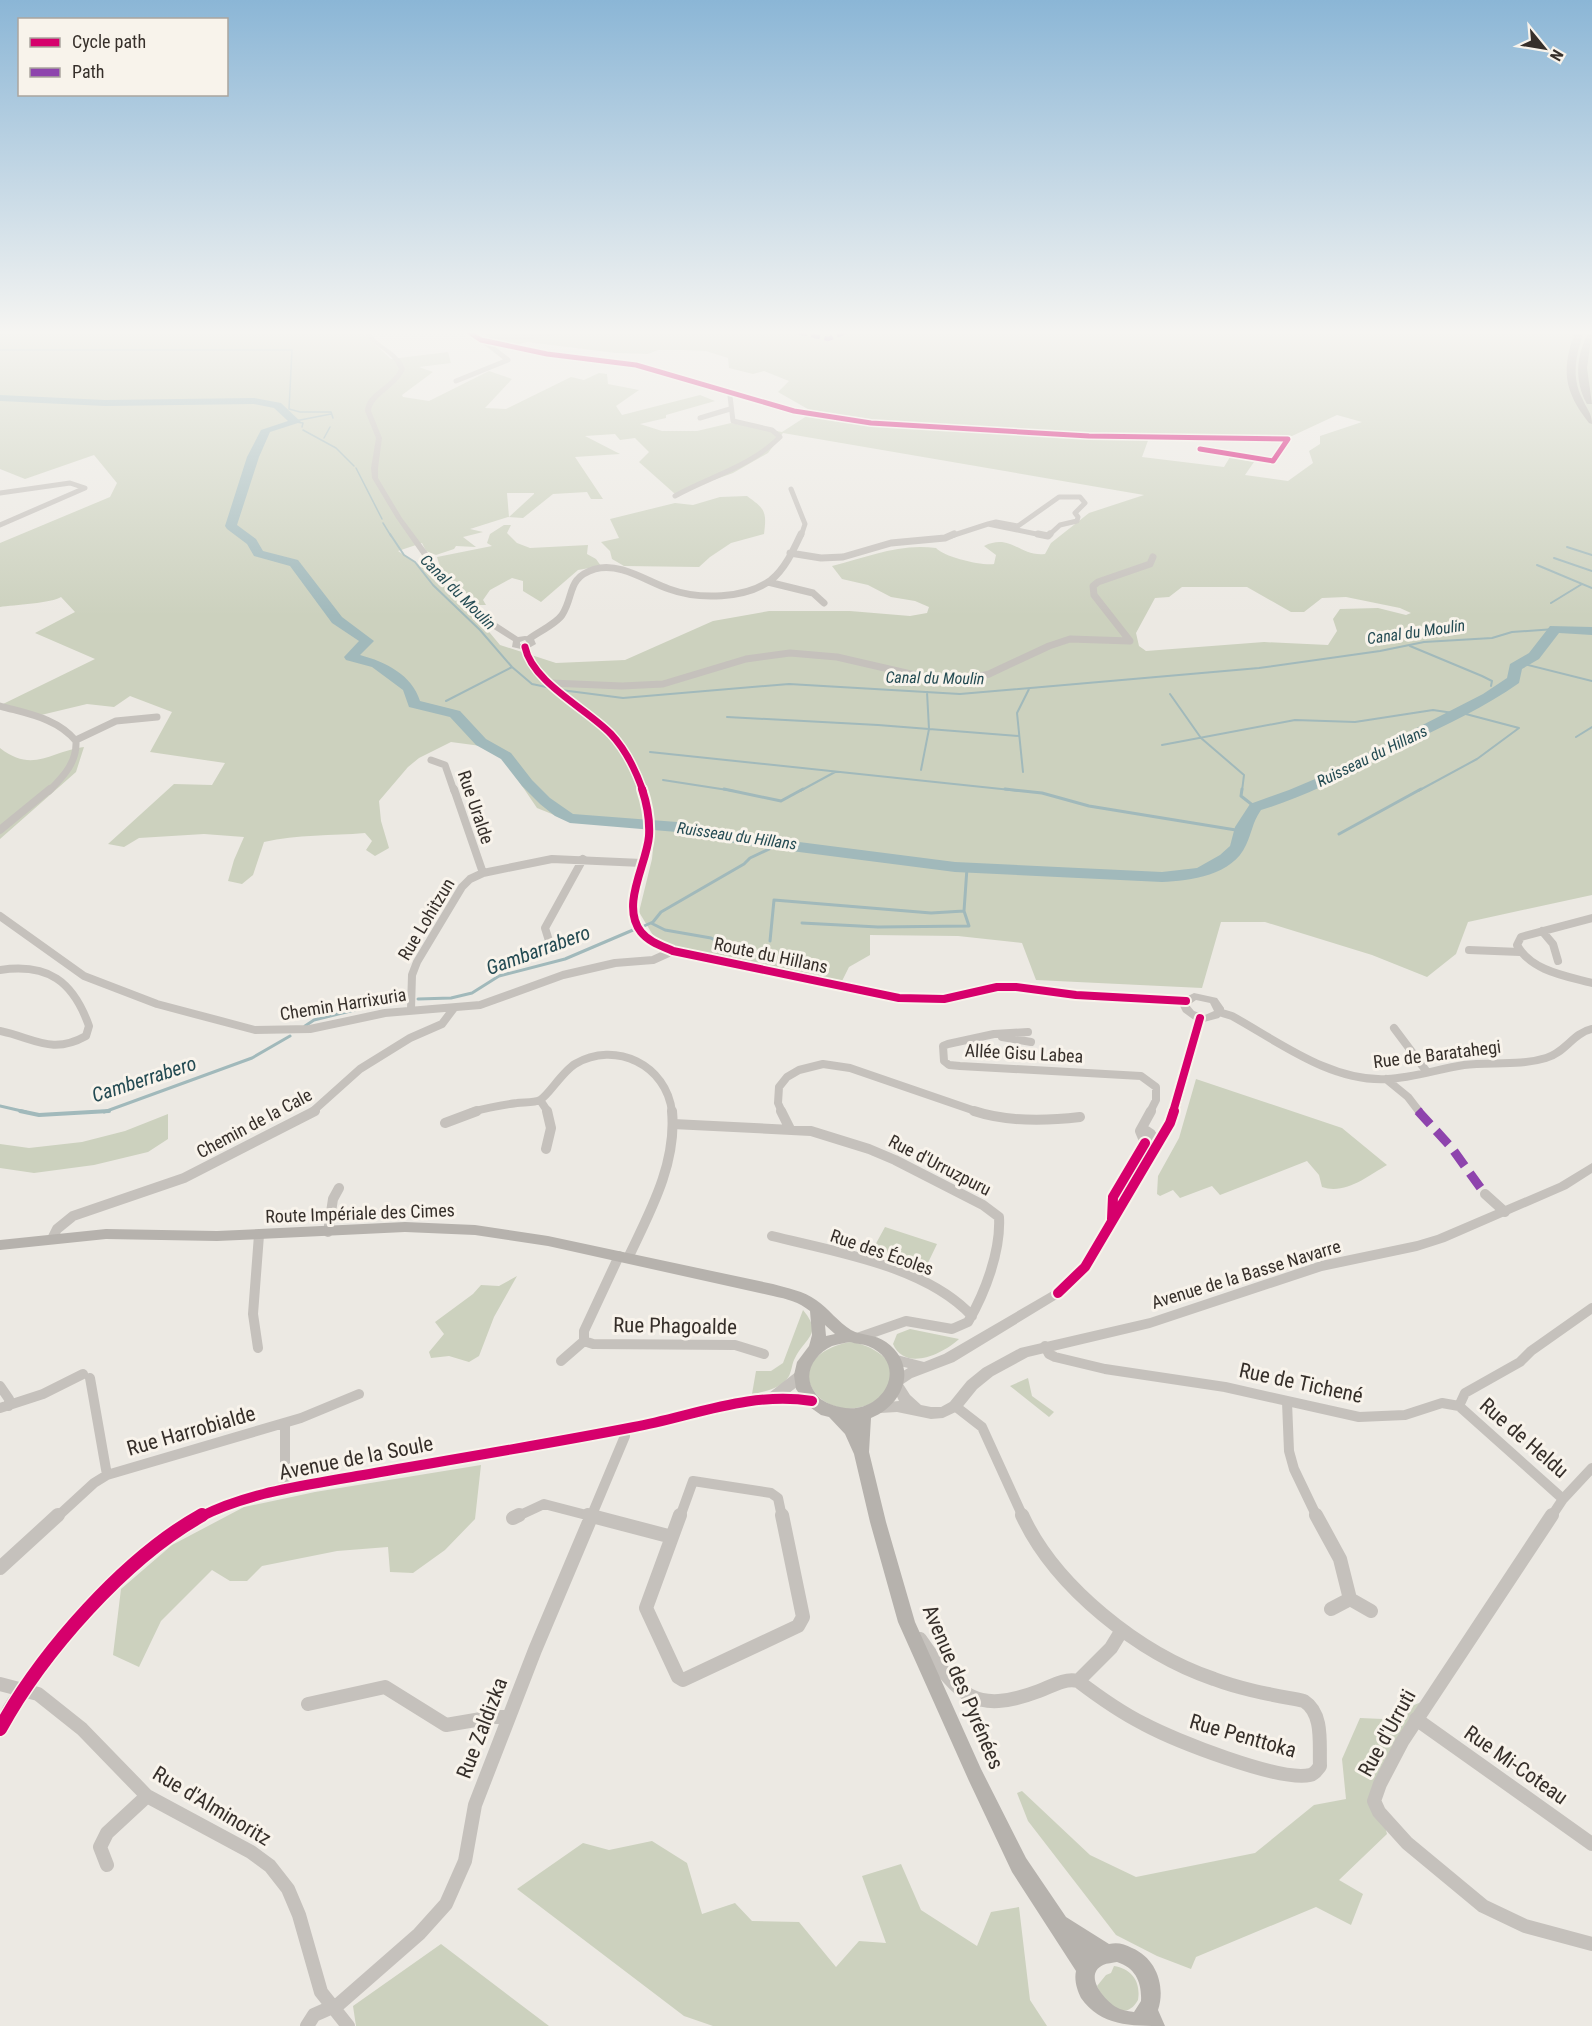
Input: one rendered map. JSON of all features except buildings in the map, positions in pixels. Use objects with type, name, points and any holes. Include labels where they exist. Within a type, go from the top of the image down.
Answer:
[{"type":"main road","name":"Route Impériale des Cimes","points":[[0,1245],[106,1234],[259,1235],[405,1227],[500,1232],[792,1295],[805,1300],[855,1337]]},
{"type":"main road","points":[[816,1347],[819,1335],[818,1311]]},
{"type":"main road","points":[[855,1337],[883,1348],[893,1359],[897,1371],[897,1384],[891,1397],[880,1407],[864,1414],[835,1414],[812,1401],[804,1389],[801,1376],[802,1365],[816,1347],[826,1341],[855,1337]]},
{"type":"main road","name":"Avenue des Pyrénées","points":[[835,1414],[851,1430],[862,1454],[880,1532],[908,1622],[975,1775],[1019,1865],[1087,1970]]},
{"type":"main road","name":"Avenue des Pyrénées","points":[[862,1454],[864,1414]]},
{"type":"main road","name":"Avenue des Pyrénées","points":[[1059,1924],[1106,1953]]},
{"type":"main road","points":[[1106,1953],[1128,1955],[1145,1971],[1152,1995],[1151,2019],[1123,2026],[1107,2021],[1092,2009],[1085,1990],[1087,1970],[1098,1956],[1106,1953]]},
{"type":"street","points":[[373,427],[379,440],[375,478],[399,518],[443,579],[492,624],[517,640],[527,643],[562,616],[574,581],[593,570],[612,567],[626,569],[670,589],[705,594],[738,592],[768,582],[790,553],[805,524],[790,489]]},
{"type":"street","points":[[675,496],[692,486],[737,469],[780,437],[772,430],[756,427]]},
{"type":"street","points":[[931,427],[1089,436],[1288,439],[1273,461],[1200,449]]},
{"type":"street","points":[[0,493],[70,483],[85,488],[0,525]]},
{"type":"street","points":[[1018,526],[1059,497],[1073,496],[1084,500],[1085,503],[1075,513],[1078,517],[1077,521],[1060,525],[1048,536]]},
{"type":"street","points":[[790,553],[836,558],[891,543],[945,538],[964,530],[996,522],[1018,526],[1048,536]]},
{"type":"street","points":[[988,524],[1048,536]]},
{"type":"street","points":[[551,683],[562,681],[622,686],[663,684],[746,659],[790,653],[837,657],[921,677],[974,678],[989,674],[1049,646],[1070,639],[1130,641],[1094,595],[1093,586],[1098,582],[1150,564],[1153,557]]},
{"type":"street","points":[[768,582],[813,593],[824,603]]},
{"type":"street","name":"Route du Hillans","points":[[527,643],[525,654],[529,661],[560,691],[611,733],[623,747],[641,786],[648,824],[648,840],[632,905],[638,928],[654,944],[674,951],[899,998],[944,999],[996,987],[1016,987],[1093,996],[1181,1000],[1194,996],[1207,997],[1217,1003],[1219,1012]]},
{"type":"street","points":[[0,706],[69,730],[76,740],[77,753],[70,769],[0,830]]},
{"type":"street","points":[[76,740],[116,721],[157,717]]},
{"type":"street","name":"Rue Uralde","points":[[431,760],[445,765],[483,873]]},
{"type":"street","points":[[550,944],[545,928],[583,858]]},
{"type":"street","name":"Rue Lohitzun","points":[[411,1009],[412,975],[417,962],[462,887],[470,879],[483,873],[552,859],[583,858],[642,863]]},
{"type":"street","name":"Chemin Harrixuria","points":[[0,916],[69,966],[91,978],[158,1004],[255,1030],[310,1029],[411,1009],[480,1005],[546,980],[584,969],[616,963],[658,960],[674,951]]},
{"type":"street","points":[[1592,918],[1521,938],[1517,945],[1520,952],[1537,964],[1592,983]]},
{"type":"street","points":[[1542,931],[1553,944],[1558,961]]},
{"type":"street","points":[[1469,950],[1520,952]]},
{"type":"street","points":[[54,974],[69,966]]},
{"type":"street","points":[[0,970],[23,967],[54,974],[74,994],[82,1006],[89,1026],[87,1036],[67,1047],[60,1048],[27,1036],[0,1031]]},
{"type":"street","points":[[1181,1000],[1189,1013],[1200,1018],[1215,1016],[1219,1012]]},
{"type":"street","name":"Chemin de la Cale","points":[[52,1239],[57,1229],[73,1216],[184,1178],[316,1110],[327,1103],[355,1073],[410,1038],[445,1023],[451,1018],[454,1008]]},
{"type":"street","name":"Rue de Baratahegi","points":[[1219,1012],[1232,1016],[1337,1071],[1358,1077],[1386,1079],[1479,1063],[1543,1060],[1562,1051],[1577,1034],[1592,1029]]},
{"type":"street","points":[[917,1410],[905,1399],[897,1384],[907,1374],[949,1358],[1058,1293],[1085,1267],[1158,1144],[1175,1110],[1200,1018]]},
{"type":"street","points":[[1394,1028],[1427,1072]]},
{"type":"street","name":"Allée Gisu Labea","points":[[1028,1032],[994,1034],[948,1044],[943,1046],[944,1061],[949,1065],[960,1066],[1141,1076],[1150,1080],[1158,1093],[1140,1131],[1145,1143],[1113,1197],[1112,1222]]},
{"type":"street","points":[[994,1034],[1031,1042]]},
{"type":"street","points":[[445,1123],[454,1118],[512,1102],[540,1100],[564,1074],[580,1062],[607,1055],[626,1057],[652,1069],[663,1084],[673,1124]]},
{"type":"street","points":[[790,1130],[778,1103],[779,1087],[787,1077],[799,1070],[823,1064],[850,1068],[990,1116],[1054,1120],[1080,1117]]},
{"type":"street","points":[[1386,1079],[1408,1097],[1418,1110]]},
{"type":"street","points":[[540,1100],[549,1112],[553,1128],[546,1149]]},
{"type":"street","name":"Rue d'Urruzpuru","points":[[673,1124],[811,1131],[869,1149],[910,1167],[994,1211],[999,1217],[1000,1228],[972,1316]]},
{"type":"street","name":"Rue Phagoalde","points":[[673,1124],[658,1194],[584,1331],[584,1341],[593,1344],[735,1345],[764,1354]]},
{"type":"street","points":[[1142,1128],[1151,1134],[1158,1144]]},
{"type":"street","name":"Avenue de la Basse Navarre","points":[[955,1406],[972,1385],[988,1372],[1025,1352],[1150,1323],[1321,1266],[1417,1246],[1505,1212],[1563,1186],[1592,1167]]},
{"type":"street","points":[[328,1232],[333,1199],[339,1188]]},
{"type":"street","points":[[1485,1194],[1505,1212]]},
{"type":"street","points":[[258,1348],[253,1314],[259,1235]]},
{"type":"street","name":"Rue des Écoles","points":[[772,1236],[887,1269],[937,1288],[957,1300],[972,1316]]},
{"type":"street","points":[[1456,1406],[1465,1394],[1520,1362],[1531,1351],[1592,1308]]},
{"type":"street","points":[[855,1337],[897,1324],[915,1322],[952,1329],[968,1322],[972,1316]]},
{"type":"street","points":[[883,1348],[888,1333],[897,1324]]},
{"type":"street","points":[[561,1361],[584,1341]]},
{"type":"street","name":"Rue de Tichené","points":[[1045,1346],[1049,1354],[1104,1369],[1225,1387],[1287,1402],[1372,1418],[1405,1415],[1442,1403],[1456,1406]]},
{"type":"street","points":[[893,1359],[923,1367]]},
{"type":"street","name":"Rue Harrobialde","points":[[5,1407],[87,1376],[107,1475]]},
{"type":"street","name":"Avenue de la Soule","points":[[774,1397],[801,1376]]},
{"type":"street","points":[[0,1386],[9,1399],[5,1407]]},
{"type":"street","name":"Rue Harrobialde","points":[[0,1568],[94,1483],[107,1475],[195,1452],[285,1423],[347,1401],[359,1394]]},
{"type":"street","name":"Avenue de la Soule","points":[[0,1729],[23,1690],[66,1637],[122,1576],[174,1532],[226,1505],[285,1489],[578,1435],[624,1429],[774,1397],[802,1398],[812,1401]]},
{"type":"street","points":[[1287,1402],[1289,1451],[1294,1469],[1313,1511],[1327,1532],[1340,1559],[1350,1599]]},
{"type":"street","points":[[880,1407],[897,1406],[931,1413],[943,1412],[955,1406]]},
{"type":"street","name":"Rue Penttoka","points":[[955,1406],[982,1427],[988,1436],[1013,1498],[1029,1530],[1047,1558],[1094,1607],[1146,1646],[1213,1679],[1246,1689],[1305,1701],[1314,1707],[1317,1715],[1320,1766],[1316,1772],[1308,1776],[1269,1769],[1210,1753],[1131,1717],[1078,1681]]},
{"type":"street","name":"Rue de Heldu","points":[[1456,1406],[1563,1499]]},
{"type":"street","points":[[285,1423],[285,1489]]},
{"type":"street","name":"Rue Zaldizka","points":[[307,2026],[314,2015],[339,2004],[419,1934],[446,1904],[465,1861],[475,1805],[625,1436],[624,1429]]},
{"type":"street","name":"Rue d'Urruti","points":[[1590,1473],[1563,1499],[1416,1719],[1380,1784],[1374,1801],[1379,1812],[1407,1843],[1483,1906],[1525,1926],[1592,1944]]},
{"type":"street","points":[[693,1481],[771,1493],[778,1498],[803,1617],[798,1626],[683,1680],[678,1677],[646,1608],[672,1537],[693,1481]]},
{"type":"street","points":[[513,1518],[544,1504],[672,1537]]},
{"type":"street","points":[[1350,1599],[1367,1607]]},
{"type":"street","points":[[1331,1609],[1350,1599]]},
{"type":"street","points":[[908,1622],[956,1687],[976,1698],[1003,1703],[1068,1679],[1078,1681],[1111,1648],[1122,1630]]},
{"type":"street","name":"Rue d'Alminoritz","points":[[0,1684],[38,1694],[82,1729],[147,1796],[251,1852],[270,1866],[288,1889],[299,1915],[321,1992],[348,2026]]},
{"type":"street","points":[[308,1704],[385,1687],[446,1725],[454,1726],[501,1715],[509,1717]]},
{"type":"street","name":"Rue Mi-Coteau","points":[[1416,1719],[1592,1844]]},
{"type":"street","points":[[107,1865],[100,1847],[107,1833],[147,1796]]},
{"type":"green space","points":[[0,427],[648,427],[662,431],[697,431],[716,427],[751,427],[782,432],[790,427],[1312,427],[1292,436],[1150,435],[1142,457],[1224,467],[1230,457],[1254,462],[1245,475],[1288,481],[1313,463],[1309,451],[1320,444],[1320,436],[1348,427],[1592,427],[1592,895],[1468,922],[1456,954],[1427,977],[1372,955],[1265,922],[1221,922],[1202,988],[1036,980],[1022,943],[958,936],[870,935],[870,955],[849,967],[842,981],[679,948],[654,937],[639,912],[652,859],[655,829],[569,821],[537,808],[501,755],[481,746],[451,742],[419,758],[408,767],[379,801],[381,821],[389,848],[375,856],[366,850],[372,841],[365,833],[276,839],[264,842],[253,875],[242,884],[228,881],[244,837],[204,834],[139,838],[124,847],[108,844],[174,784],[212,785],[225,763],[150,752],[172,712],[130,696],[114,707],[87,704],[41,715],[3,704],[95,659],[35,633],[75,612],[61,597],[42,602],[0,607],[0,543],[110,497],[117,483],[94,455],[25,479],[0,469]],"holes":[[[783,433],[1144,495],[1089,513],[1051,543],[1045,554],[1036,554],[1001,542],[993,543],[984,546],[996,555],[994,564],[981,564],[947,555],[936,548],[909,547],[832,566],[842,579],[868,585],[891,597],[915,601],[929,607],[927,613],[910,616],[850,611],[769,611],[713,621],[625,660],[556,663],[500,645],[450,585],[398,551],[422,543],[426,551],[436,555],[454,549],[456,546],[476,547],[463,537],[483,532],[470,529],[508,517],[523,518],[553,494],[587,492],[591,499],[603,499],[575,457],[620,454],[585,436],[615,434],[620,440],[635,438],[649,452],[639,462],[675,494],[733,473],[768,453]],[[507,493],[534,493],[534,494],[509,517]],[[1182,587],[1247,587],[1291,612],[1304,612],[1322,598],[1346,597],[1400,608],[1411,613],[1406,615],[1378,608],[1340,609],[1333,619],[1337,631],[1328,645],[1264,642],[1146,651],[1139,646],[1136,633],[1155,598],[1169,597]]]},
{"type":"green space","points":[[747,496],[758,504],[765,515],[764,534],[731,543],[699,567],[624,566],[612,559],[610,551],[601,542],[619,538],[610,519],[675,503],[693,505],[720,497]]},
{"type":"green space","points":[[504,525],[511,525],[507,533],[517,543],[530,548],[588,545],[587,554],[596,559],[601,566],[578,570],[541,602],[523,591],[523,581],[512,578],[490,590],[483,600],[486,605],[478,605],[441,570],[437,557],[492,546],[487,543],[490,534]]},
{"type":"green space","points":[[84,747],[76,772],[0,839],[0,748],[12,756],[32,760]]},
{"type":"green space","points":[[1196,1079],[1342,1128],[1387,1165],[1356,1183],[1339,1188],[1322,1187],[1319,1175],[1307,1161],[1220,1195],[1212,1186],[1180,1198],[1173,1190],[1160,1196],[1157,1194],[1158,1176],[1179,1138]]},
{"type":"green space","points":[[168,1114],[168,1139],[148,1152],[94,1165],[34,1173],[0,1168],[0,1144],[29,1148],[82,1142],[125,1131]]},
{"type":"green space","points":[[885,1227],[937,1244],[926,1267],[873,1249]]},
{"type":"green space","points":[[517,1276],[494,1317],[479,1356],[469,1362],[449,1356],[431,1358],[429,1352],[444,1334],[435,1322],[473,1294],[481,1285],[499,1286]]},
{"type":"green space","points":[[803,1310],[812,1325],[811,1335],[794,1360],[789,1376],[768,1391],[752,1394],[756,1371],[771,1371],[783,1363]]},
{"type":"green space","points":[[910,1329],[959,1339],[934,1355],[915,1359],[906,1357],[893,1344],[897,1334]]},
{"type":"green space","points":[[850,1342],[866,1346],[882,1355],[888,1362],[892,1377],[883,1395],[875,1401],[866,1406],[845,1408],[825,1402],[817,1395],[810,1385],[808,1375],[810,1367],[822,1353]]},
{"type":"green space","points":[[1028,1378],[1032,1396],[1054,1412],[1049,1417],[1010,1386]]},
{"type":"green space","points":[[481,1465],[475,1519],[445,1550],[413,1573],[390,1572],[388,1547],[337,1551],[262,1566],[247,1581],[230,1581],[212,1570],[161,1621],[139,1667],[113,1655],[121,1589],[172,1545],[244,1507],[315,1492]]},
{"type":"green space","points":[[1421,1702],[1375,1788],[1387,1834],[1339,1880],[1363,1894],[1351,1925],[1316,1907],[1196,1957],[1191,1969],[1157,1956],[1116,1935],[1028,1821],[1017,1793],[1022,1791],[1090,1855],[1136,1877],[1255,1853],[1314,1805],[1346,1799],[1342,1759],[1360,1718],[1383,1719]]},
{"type":"green space","points":[[652,1841],[687,1863],[702,1914],[735,1903],[752,1921],[799,1922],[836,1967],[859,1941],[886,1943],[862,1876],[901,1864],[921,1910],[977,1946],[991,1912],[1019,1907],[1030,2000],[1047,2026],[713,2026],[684,2016],[517,1889],[583,1843],[609,1850]]},
{"type":"green space","points":[[441,1944],[549,2026],[356,2026],[353,2006]]},
{"type":"green space","points":[[1114,1966],[1130,1973],[1138,1988],[1138,2000],[1132,2008],[1125,2011],[1107,2007],[1097,1986],[1106,1975],[1111,1973]]},
{"type":"waterway","name":"Ruisseau du Hillans","points":[[279,427],[266,430],[253,457],[231,526],[252,542],[258,553],[294,563],[337,620],[367,641],[351,657],[377,664],[409,688],[414,704],[455,714],[481,742],[506,756],[527,783],[545,801],[570,818],[677,827],[745,840],[955,867],[1148,877],[1189,875],[1215,866],[1236,849],[1243,827],[1255,807],[1294,794],[1332,777],[1488,697],[1514,680],[1515,667],[1534,656],[1555,629],[1592,631]]},
{"type":"waterway","name":"Canal du Moulin","points":[[324,438],[330,427]]},
{"type":"waterway","name":"Canal du Moulin","points":[[303,430],[336,448],[354,466]]},
{"type":"waterway","name":"Canal du Moulin","points":[[356,468],[382,519]]},
{"type":"waterway","name":"Canal du Moulin","points":[[383,523],[391,536]]},
{"type":"waterway","name":"Canal du Moulin","points":[[390,534],[404,555],[415,562],[433,585],[480,630],[512,667]]},
{"type":"waterway","points":[[1567,547],[1592,555]]},
{"type":"waterway","points":[[1554,558],[1592,571]]},
{"type":"waterway","points":[[1537,565],[1592,588]]},
{"type":"waterway","points":[[1551,603],[1582,584]]},
{"type":"waterway","name":"Canal du Moulin","points":[[927,692],[960,694],[1259,668],[1380,651],[1424,642],[1492,638],[1512,632],[1555,629]]},
{"type":"waterway","points":[[1410,646],[1482,676],[1492,681],[1491,686]]},
{"type":"waterway","points":[[1520,663],[1592,681]]},
{"type":"waterway","points":[[446,701],[512,667]]},
{"type":"waterway","name":"Canal du Moulin","points":[[512,667],[532,684],[551,688]]},
{"type":"waterway","name":"Canal du Moulin","points":[[561,690],[623,698],[789,684],[927,692]]},
{"type":"waterway","points":[[1023,772],[1017,713],[1029,689]]},
{"type":"waterway","points":[[927,692],[929,729]]},
{"type":"waterway","points":[[1170,694],[1201,738]]},
{"type":"waterway","points":[[1201,738],[1295,720],[1355,722],[1433,710],[1460,714]]},
{"type":"waterway","points":[[1418,791],[1477,759],[1519,728],[1462,713]]},
{"type":"waterway","points":[[727,717],[929,729]]},
{"type":"waterway","points":[[1576,737],[1592,727]]},
{"type":"waterway","points":[[921,770],[929,729]]},
{"type":"waterway","points":[[929,729],[1019,736]]},
{"type":"waterway","points":[[1162,745],[1201,738]]},
{"type":"waterway","points":[[1201,738],[1244,775],[1242,791]]},
{"type":"waterway","points":[[650,752],[1020,791]]},
{"type":"waterway","points":[[800,791],[835,772]]},
{"type":"waterway","points":[[663,780],[732,791]]},
{"type":"waterway","points":[[724,789],[732,791]]},
{"type":"waterway","points":[[732,791],[781,801],[803,789]]},
{"type":"waterway","points":[[1005,789],[1042,793],[1089,806],[1242,831]]},
{"type":"waterway","points":[[1242,789],[1241,796],[1255,807]]},
{"type":"waterway","points":[[1339,834],[1421,789]]},
{"type":"waterway","name":"Gambarrabero","points":[[644,926],[653,922],[661,912],[744,864],[750,858],[780,844]]},
{"type":"waterway","points":[[964,911],[967,868]]},
{"type":"waterway","points":[[770,941],[774,900],[931,913],[964,911]]},
{"type":"waterway","points":[[802,923],[878,927],[969,926],[964,911]]},
{"type":"waterway","points":[[651,923],[665,930],[711,938],[731,949]]},
{"type":"waterway","name":"Gambarrabero","points":[[418,999],[451,998],[472,993],[499,976],[565,959],[633,930]]},
{"type":"waterway","name":"Gambarrabero","points":[[305,1026],[314,1020],[387,1002],[404,1001]]},
{"type":"waterway","name":"Camberrabero","points":[[106,1111],[252,1058],[290,1036]]},
{"type":"waterway","name":"Camberrabero","points":[[0,1106],[26,1112]]},
{"type":"waterway","name":"Camberrabero","points":[[20,1111],[39,1115],[106,1111]]},
{"type":"marked path","points":[[1418,1110],[1451,1147],[1485,1194]]},
{"type":"cycle path","points":[[930,427],[1089,436],[1288,439],[1273,461],[1200,449]]},
{"type":"cycle path","points":[[525,647],[527,657],[535,668],[617,741],[640,783],[648,812],[649,835],[636,892],[635,920],[641,932],[653,942],[673,951],[899,998],[944,999],[997,987],[1016,987],[1076,995],[1186,1001]]},
{"type":"cycle path","points":[[1058,1293],[1085,1267],[1170,1123],[1200,1018]]},
{"type":"cycle path","points":[[1112,1219],[1113,1197],[1145,1143]]},
{"type":"cycle path","points":[[0,1729],[24,1689],[43,1664],[102,1596],[132,1566],[165,1539],[219,1507],[277,1490],[635,1427],[749,1401],[772,1398],[812,1401]]}]
